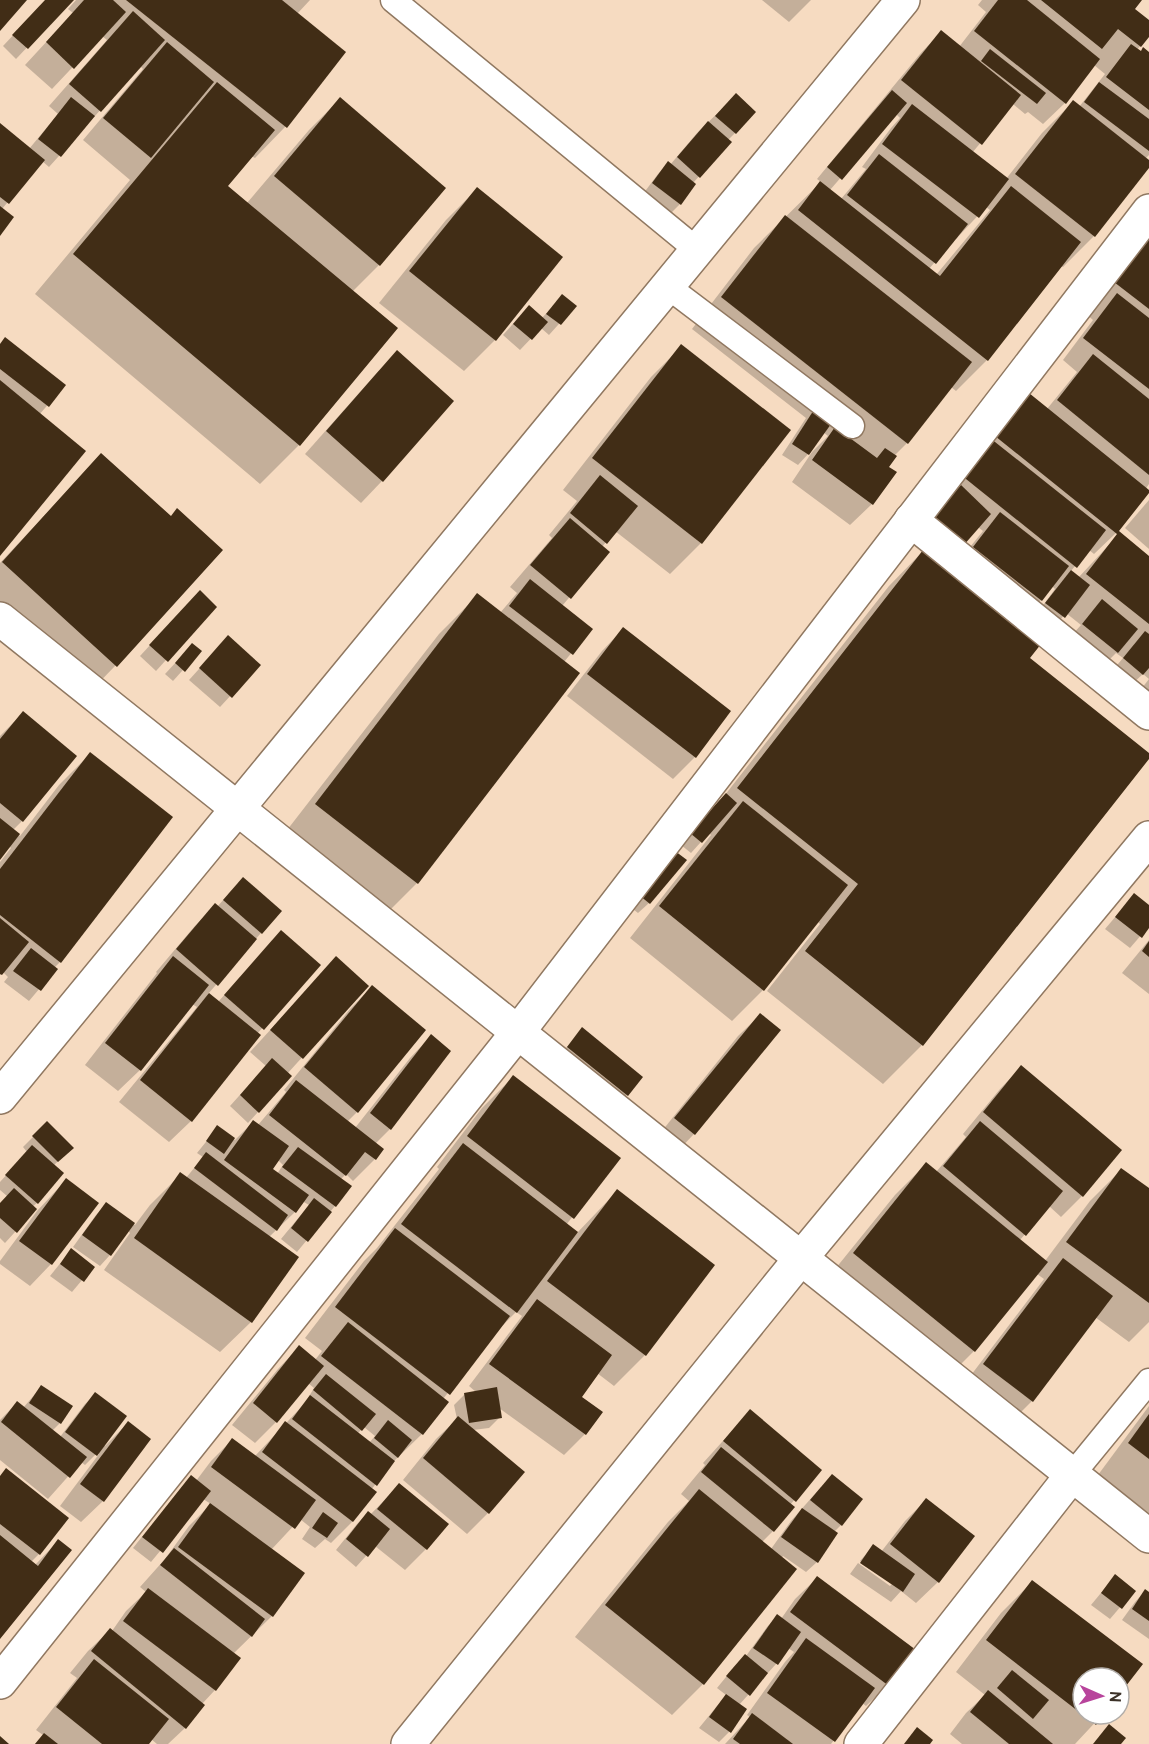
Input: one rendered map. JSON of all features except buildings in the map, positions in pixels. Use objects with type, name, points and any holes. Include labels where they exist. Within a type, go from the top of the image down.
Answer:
[{"type":"street","points":[[0,1097],[903,0]]},
{"type":"street","points":[[0,1682],[518,1032],[1149,211]]},
{"type":"street","points":[[911,520],[1149,713]]},
{"type":"street","points":[[0,619],[1149,1536]]},
{"type":"street","points":[[408,1744],[801,1258],[1149,838]]},
{"type":"street","points":[[861,1744],[1072,1475]]},
{"type":"lane","points":[[393,0],[697,250]]},
{"type":"lane","points":[[667,286],[852,426]]},
{"type":"lane","points":[[1072,1475],[1149,1381]]}]
